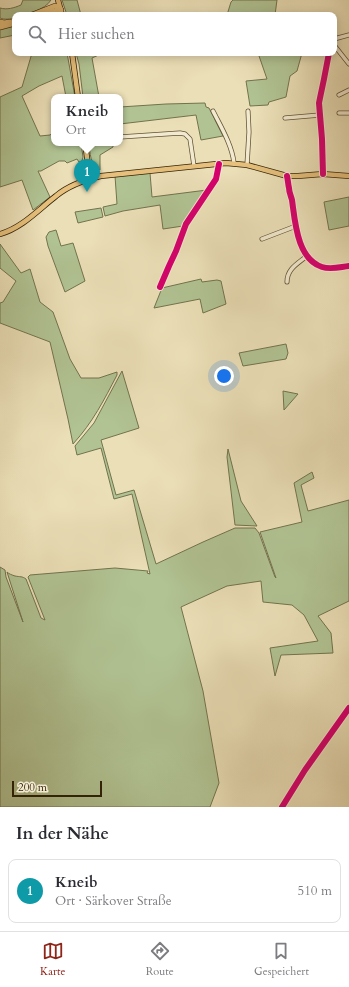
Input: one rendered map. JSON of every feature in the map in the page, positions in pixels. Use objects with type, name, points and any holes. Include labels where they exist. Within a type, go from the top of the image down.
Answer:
[{"type":"highway","points":[[49,8],[54,0]]},
{"type":"highway","points":[[39,12],[55,6],[61,11]]},
{"type":"highway","points":[[0,22],[12,22]]},
{"type":"highway","points":[[0,27],[12,23]]},
{"type":"main road","points":[[58,0],[61,11]]},
{"type":"main road","points":[[72,56],[78,94]]},
{"type":"main road","points":[[85,146],[90,179]]},
{"type":"main road","points":[[0,234],[11,230],[22,223],[69,187],[101,176],[234,163],[287,176],[323,174],[349,176]]},
{"type":"street","points":[[337,38],[349,35]]},
{"type":"street","points":[[337,49],[349,64]]},
{"type":"street","points":[[323,174],[320,98],[328,56]]},
{"type":"street","points":[[339,95],[349,90]]},
{"type":"street","points":[[213,111],[230,146],[234,163]]},
{"type":"street","points":[[247,165],[249,132],[248,111]]},
{"type":"street","points":[[339,113],[349,113]]},
{"type":"street","points":[[285,118],[320,115]]},
{"type":"street","points":[[123,137],[180,133],[186,134],[190,139],[194,166]]},
{"type":"street","points":[[160,287],[186,224],[216,179],[219,164]]},
{"type":"street","points":[[287,176],[299,239],[307,256],[314,264],[326,268],[349,266]]},
{"type":"street","points":[[262,239],[296,226]]},
{"type":"street","points":[[287,282],[290,270],[307,256]]},
{"type":"street","points":[[282,807],[305,770],[349,708]]},
{"type":"green space","points":[[23,0],[51,0],[44,7],[35,11],[12,12],[12,18],[0,18],[0,8],[8,9],[21,5]]},
{"type":"green space","points":[[62,0],[77,0],[80,12],[66,12]]},
{"type":"green space","points":[[233,0],[277,0],[275,12],[228,12]]},
{"type":"green space","points":[[12,27],[12,36],[0,38],[0,30]]},
{"type":"green space","points":[[31,56],[68,56],[74,94],[65,94],[62,76],[39,86],[22,96],[40,136],[51,134],[51,146],[81,146],[83,157],[82,161],[79,162],[77,159],[67,163],[65,161],[59,161],[41,171],[38,171],[50,197],[33,210],[22,180],[0,187],[0,97],[22,87]]},
{"type":"green space","points":[[77,56],[96,56],[92,58],[98,94],[83,94]]},
{"type":"green space","points":[[259,56],[301,56],[297,71],[290,76],[286,97],[269,102],[268,105],[250,106],[246,81],[267,79]]},
{"type":"green space","points":[[205,103],[223,136],[201,140],[196,115],[123,124],[123,107]]},
{"type":"green space","points":[[89,146],[113,146],[100,155],[100,170],[92,162]]},
{"type":"green space","points":[[150,173],[152,197],[207,190],[183,226],[163,229],[160,205],[123,211],[105,216],[103,207],[117,204],[115,176]]},
{"type":"green space","points":[[349,197],[349,226],[329,230],[324,202]]},
{"type":"green space","points":[[101,208],[103,217],[78,223],[75,212]]},
{"type":"green space","points":[[56,230],[61,246],[73,243],[85,281],[65,292],[46,237],[49,232]]},
{"type":"green space","points":[[0,244],[21,273],[30,269],[40,302],[53,312],[70,359],[81,378],[99,378],[117,372],[117,375],[98,411],[73,444],[50,342],[0,323],[0,303],[3,302],[16,281],[0,268]]},
{"type":"green space","points":[[201,279],[202,282],[217,280],[221,281],[226,304],[203,313],[200,299],[154,308],[162,288]]},
{"type":"green space","points":[[286,344],[288,353],[286,359],[243,366],[239,353]]},
{"type":"green space","points":[[122,371],[139,428],[101,440],[116,495],[134,490],[156,564],[235,528],[255,528],[259,533],[276,578],[260,532],[302,522],[294,483],[312,472],[314,478],[301,485],[308,511],[349,500],[349,601],[318,616],[331,633],[333,653],[281,655],[275,676],[270,648],[318,641],[304,615],[292,605],[263,602],[261,581],[227,586],[181,607],[203,691],[219,783],[210,807],[0,807],[0,567],[5,570],[6,577],[23,622],[7,572],[26,579],[41,618],[45,620],[28,577],[30,575],[115,568],[148,571],[147,573],[150,574],[132,494],[114,499],[101,448],[77,455],[75,446],[94,423]]},
{"type":"green space","points":[[283,391],[298,394],[284,410]]},
{"type":"green space","points":[[228,449],[241,501],[257,526],[235,525],[227,457]]},
{"type":"cycle path","points":[[323,174],[319,103],[328,56]]},
{"type":"cycle path","points":[[160,287],[186,224],[216,179],[219,164]]},
{"type":"cycle path","points":[[287,176],[296,228],[302,248],[307,256],[314,263],[325,268],[349,266]]},
{"type":"cycle path","points":[[282,807],[305,770],[349,708]]},
{"type":"place","name":"Kneib","points":[[87,192]]}]
